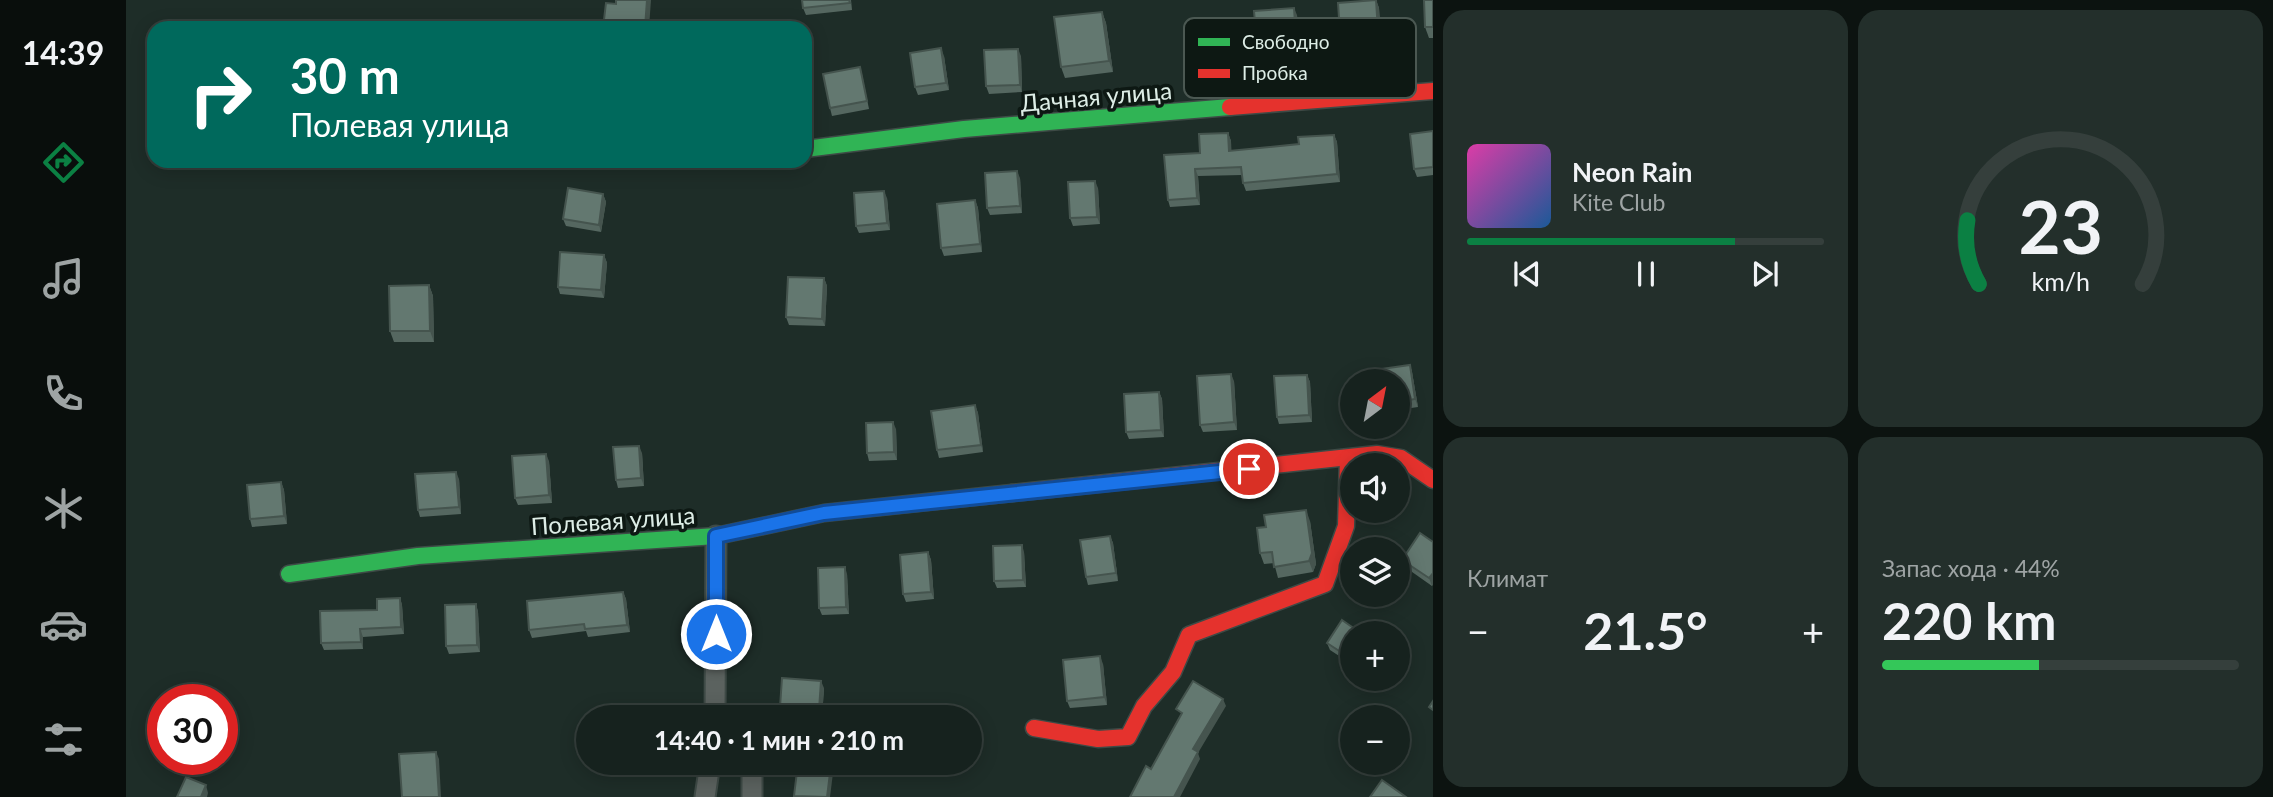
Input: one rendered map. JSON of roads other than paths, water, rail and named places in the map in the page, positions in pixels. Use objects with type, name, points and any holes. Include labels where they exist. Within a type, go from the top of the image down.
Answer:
[{"type":"street","name":"Дачная улица","points":[[812,148],[964,129],[1347,98]]},
{"type":"street","name":"Полевая улица","points":[[289,574],[418,556],[716,536],[824,513],[1340,459]]},
{"type":"street","name":"Полевая улица","points":[[1410,464],[1433,480]]},
{"type":"street","points":[[1034,728],[1098,739],[1128,737],[1143,706],[1173,672],[1189,635],[1325,584],[1346,523]]},
{"type":"street","points":[[716,536],[719,705]]},
{"type":"street","points":[[705,797],[708,775]]},
{"type":"street","points":[[752,775],[752,797]]}]
